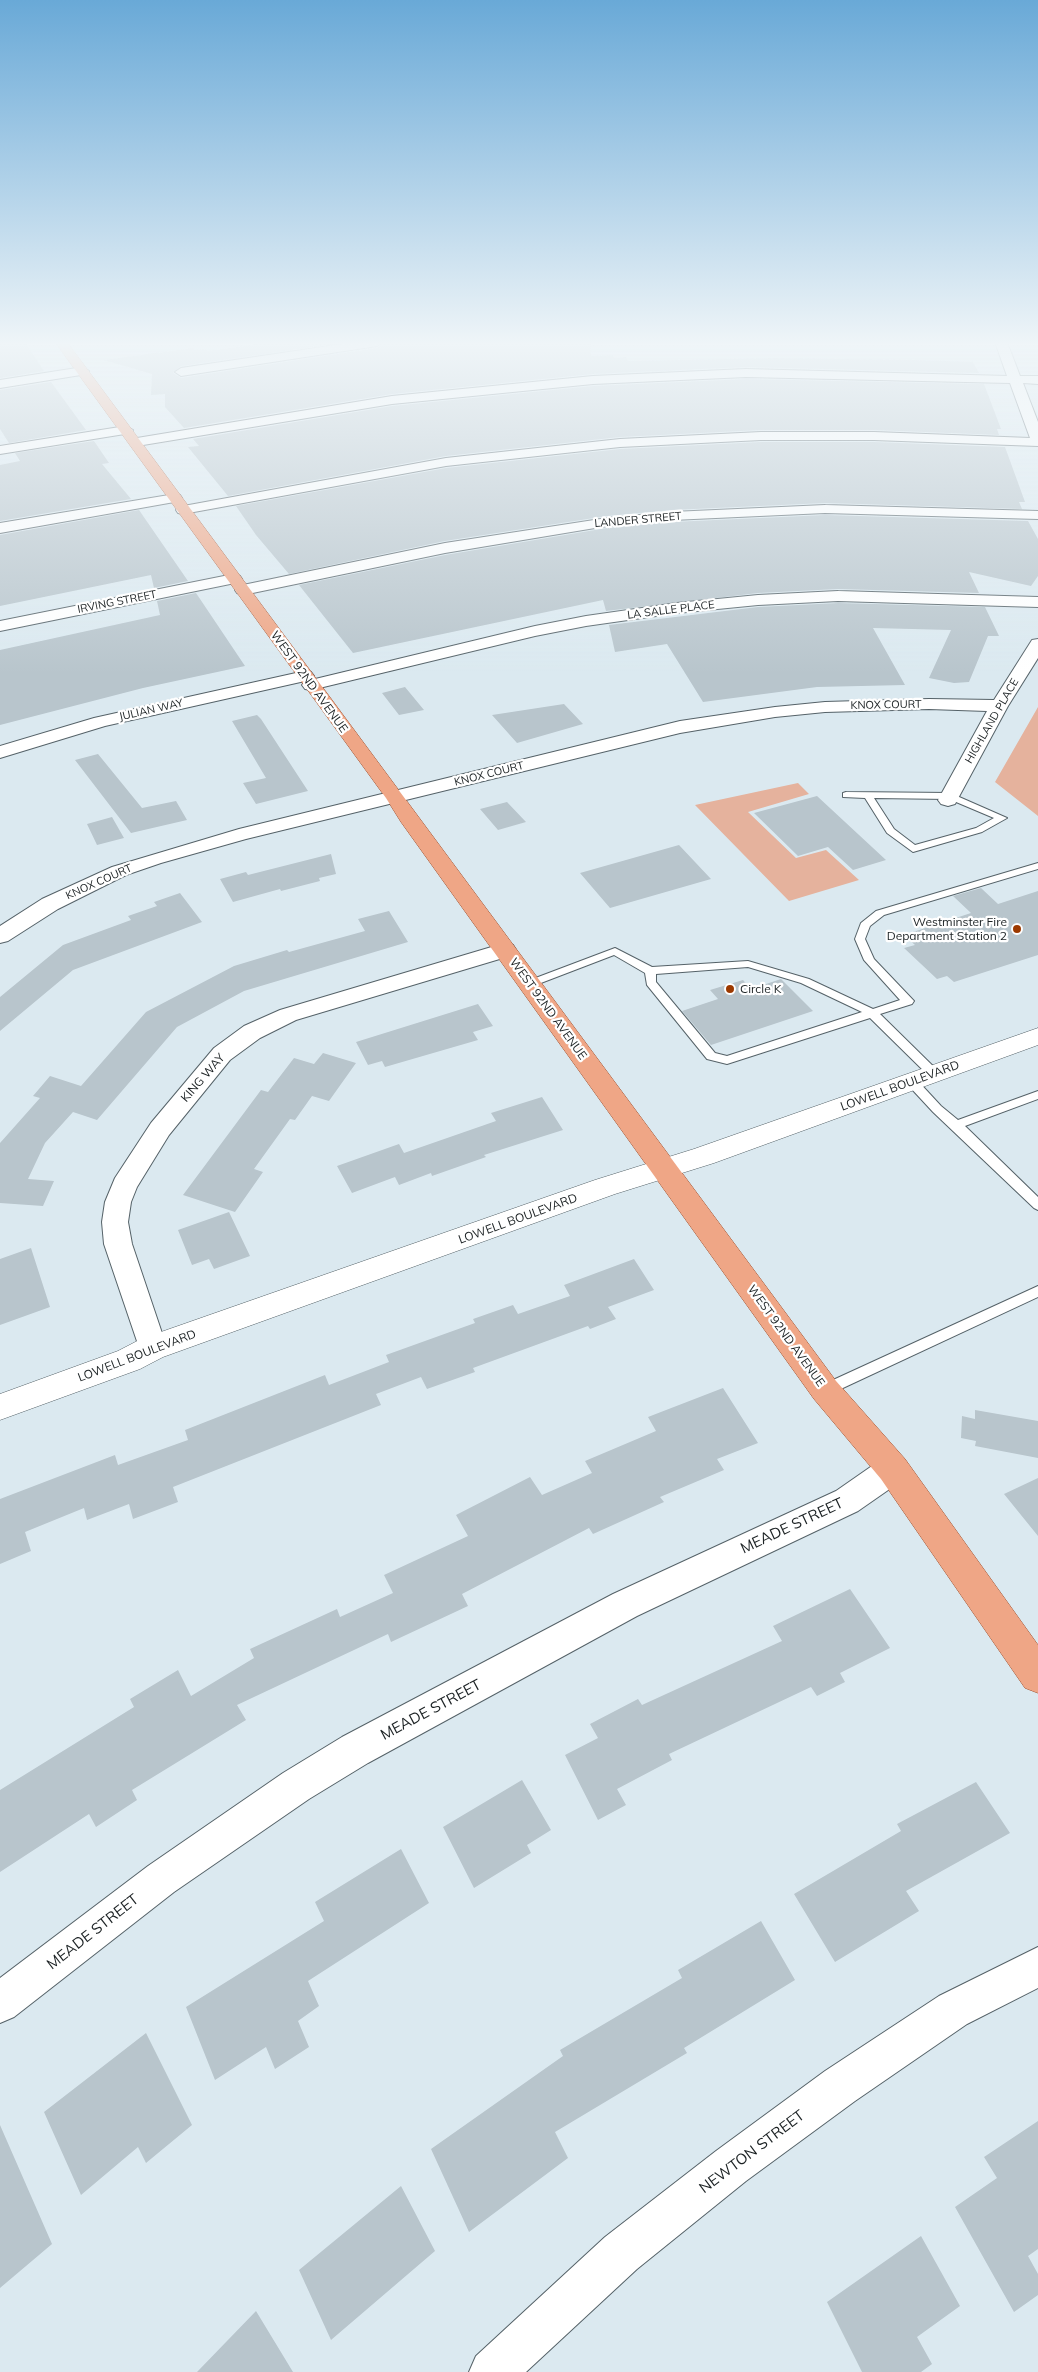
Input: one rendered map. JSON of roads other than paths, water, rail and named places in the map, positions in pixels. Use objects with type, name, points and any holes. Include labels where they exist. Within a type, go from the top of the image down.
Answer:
[{"type":"main road","name":"WEST 92ND AVENUE","points":[[143,453],[825,1390],[893,1469],[1038,1675]]},
{"type":"street","points":[[0,528],[179,504],[446,462],[531,453]]},
{"type":"street","name":"LANDER STREET","points":[[239,584],[606,522],[825,509],[1038,515]]},
{"type":"street","name":"IRVING STREET","points":[[0,626],[239,584]]},
{"type":"street","name":"LA SALLE PLACE","points":[[308,680],[586,621],[677,608],[758,600],[838,596],[1038,602]]},
{"type":"street","name":"HIGHLAND PLACE","points":[[949,798],[999,706],[1038,644]]},
{"type":"street","name":"JULIAN WAY","points":[[0,752],[100,722],[308,680]]},
{"type":"street","name":"KNOX COURT","points":[[0,936],[50,904],[128,868],[239,835],[680,727],[726,719],[825,707],[930,704],[999,706]]},
{"type":"street","name":"KING WAY","points":[[152,1348],[118,1244],[115,1222],[118,1202],[124,1184],[160,1129],[222,1054],[252,1032],[288,1015],[505,950]]},
{"type":"street","name":"LOWELL BOULEVARD","points":[[0,1407],[129,1360],[152,1348],[605,1187],[665,1169],[1036,1040]]},
{"type":"street","name":"MEADE STREET","points":[[0,2003],[161,1879],[296,1786],[355,1750],[625,1605],[847,1501],[893,1469]]},
{"type":"street","name":"NEWTON STREET","points":[[492,2372],[621,2253],[731,2166],[840,2086],[953,2010],[1038,1967]]},
{"type":"lane","points":[[846,795],[868,795],[949,798],[1002,818],[979,830],[913,849],[890,831],[868,795]]},
{"type":"lane","points":[[650,972],[651,983],[711,1056],[727,1060],[908,1001],[869,960],[860,940],[865,925],[880,913],[1038,866]]},
{"type":"lane","points":[[529,984],[616,951],[650,972],[748,964],[805,981],[872,1013],[923,1078],[937,1109],[1038,1205]]},
{"type":"lane","points":[[956,1125],[1038,1095]]},
{"type":"lane","points":[[825,1390],[1038,1290]]},
{"type":"place","name":"Westminster Fire Department Station 2","points":[[1017,929]]},
{"type":"place","name":"Circle K","points":[[730,989]]}]
